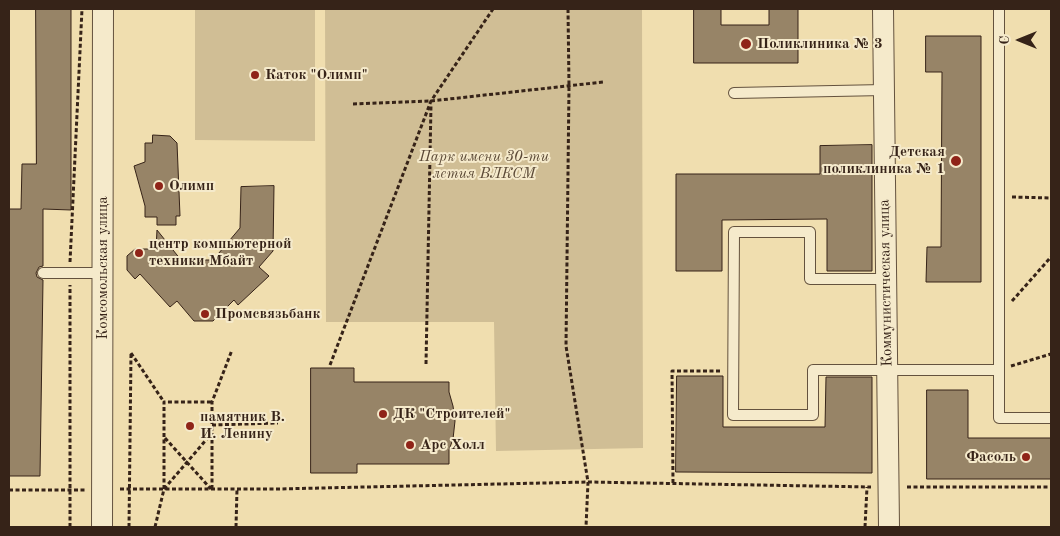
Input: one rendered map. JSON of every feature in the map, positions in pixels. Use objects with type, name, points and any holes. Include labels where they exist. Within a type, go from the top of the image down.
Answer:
[{"type":"street","name":"Комсомольская улица","points":[[102,527],[103,9]]},
{"type":"street","name":"Коммунистическая улица","points":[[883,9],[889,527]]},
{"type":"lane","points":[[999,9],[1000,418],[1051,418]]},
{"type":"lane","points":[[734,93],[884,90]]},
{"type":"lane","points":[[886,279],[810,279],[810,232],[734,232],[733,415],[812,415],[813,370],[1000,370]]},
{"type":"lane","points":[[43,273],[103,273]]},
{"type":"path","points":[[70,527],[70,273],[82,9]]},
{"type":"path","points":[[330,365],[431,101],[494,9]]},
{"type":"path","points":[[568,9],[566,346],[588,482],[586,527]]},
{"type":"path","points":[[353,104],[431,101],[603,82]]},
{"type":"path","points":[[426,364],[431,101]]},
{"type":"path","points":[[999,197],[1051,198]]},
{"type":"path","points":[[1000,316],[1051,256]]},
{"type":"path","points":[[212,489],[212,402],[232,350]]},
{"type":"path","points":[[129,527],[131,352],[164,402],[164,489],[155,527]]},
{"type":"path","points":[[1000,370],[1051,354]]},
{"type":"path","points":[[673,483],[672,371],[734,371]]},
{"type":"path","points":[[164,402],[212,402]]},
{"type":"path","points":[[212,425],[278,423]]},
{"type":"path","points":[[164,489],[212,433]]},
{"type":"path","points":[[164,438],[212,489]]},
{"type":"path","points":[[9,490],[237,489],[588,482],[867,487],[1051,487]]},
{"type":"path","points":[[865,527],[867,487]]},
{"type":"path","points":[[236,527],[237,489]]},
{"type":"green space","name":"Каток \"Олимп\"","points":[[195,9],[315,9],[315,141],[195,140]]},
{"type":"green space","name":"Парк имени 30-ти летия ВЛКСМ","points":[[325,9],[642,9],[643,448],[496,451],[494,322],[326,322]]},
{"type":"building","points":[[36,9],[71,9],[71,210],[43,209],[43,266],[39,267],[36,273],[37,277],[43,280],[40,476],[9,476],[9,209],[21,209],[22,164],[36,164]]},
{"type":"building","name":"Поликлиника № 3","points":[[694,9],[721,9],[721,25],[769,25],[769,9],[798,9],[798,63],[694,63]]},
{"type":"building","points":[[926,36],[981,36],[981,282],[926,282],[927,247],[941,247],[942,72],[926,72]]},
{"type":"building","name":"Олимп","points":[[153,135],[170,136],[177,143],[180,216],[176,216],[176,225],[157,225],[157,217],[145,217],[145,206],[134,166],[145,162],[145,143],[152,143]]},
{"type":"building","points":[[872,145],[872,271],[827,271],[827,219],[722,220],[722,271],[676,271],[676,174],[820,174],[820,146]]},
{"type":"building","points":[[274,186],[273,251],[259,267],[269,276],[238,305],[234,300],[213,321],[194,321],[177,301],[170,307],[140,274],[135,279],[127,270],[127,256],[135,249],[156,249],[157,230],[181,260],[213,260],[240,228],[241,187]]},
{"type":"building","name":"ДК \"Строителей\"","points":[[311,368],[354,368],[354,382],[449,382],[449,392],[455,421],[453,439],[449,450],[449,464],[357,464],[357,473],[311,473]]},
{"type":"building","points":[[677,376],[723,376],[723,427],[825,427],[826,377],[872,377],[872,473],[676,472]]},
{"type":"building","points":[[927,390],[968,390],[968,438],[1051,438],[1051,479],[927,479]]},
{"type":"place","name":"Поликлиника № 3","points":[[746,44]]},
{"type":"place","name":"Каток \"Олимп\"","points":[[255,75]]},
{"type":"place","name":"Детская поликлиника № 1","points":[[956,161]]},
{"type":"place","name":"Олимп","points":[[159,186]]},
{"type":"place","name":"центр компьютерной техники Мбайт","points":[[139,253]]},
{"type":"place","name":"Промсвязьбанк","points":[[205,314]]},
{"type":"place","name":"ДК \"Строителей\"","points":[[383,414]]},
{"type":"place","name":"памятник В. И. Ленину","points":[[190,426]]},
{"type":"place","name":"Арс Холл","points":[[410,445]]},
{"type":"place","name":"Фасоль","points":[[1026,457]]}]
